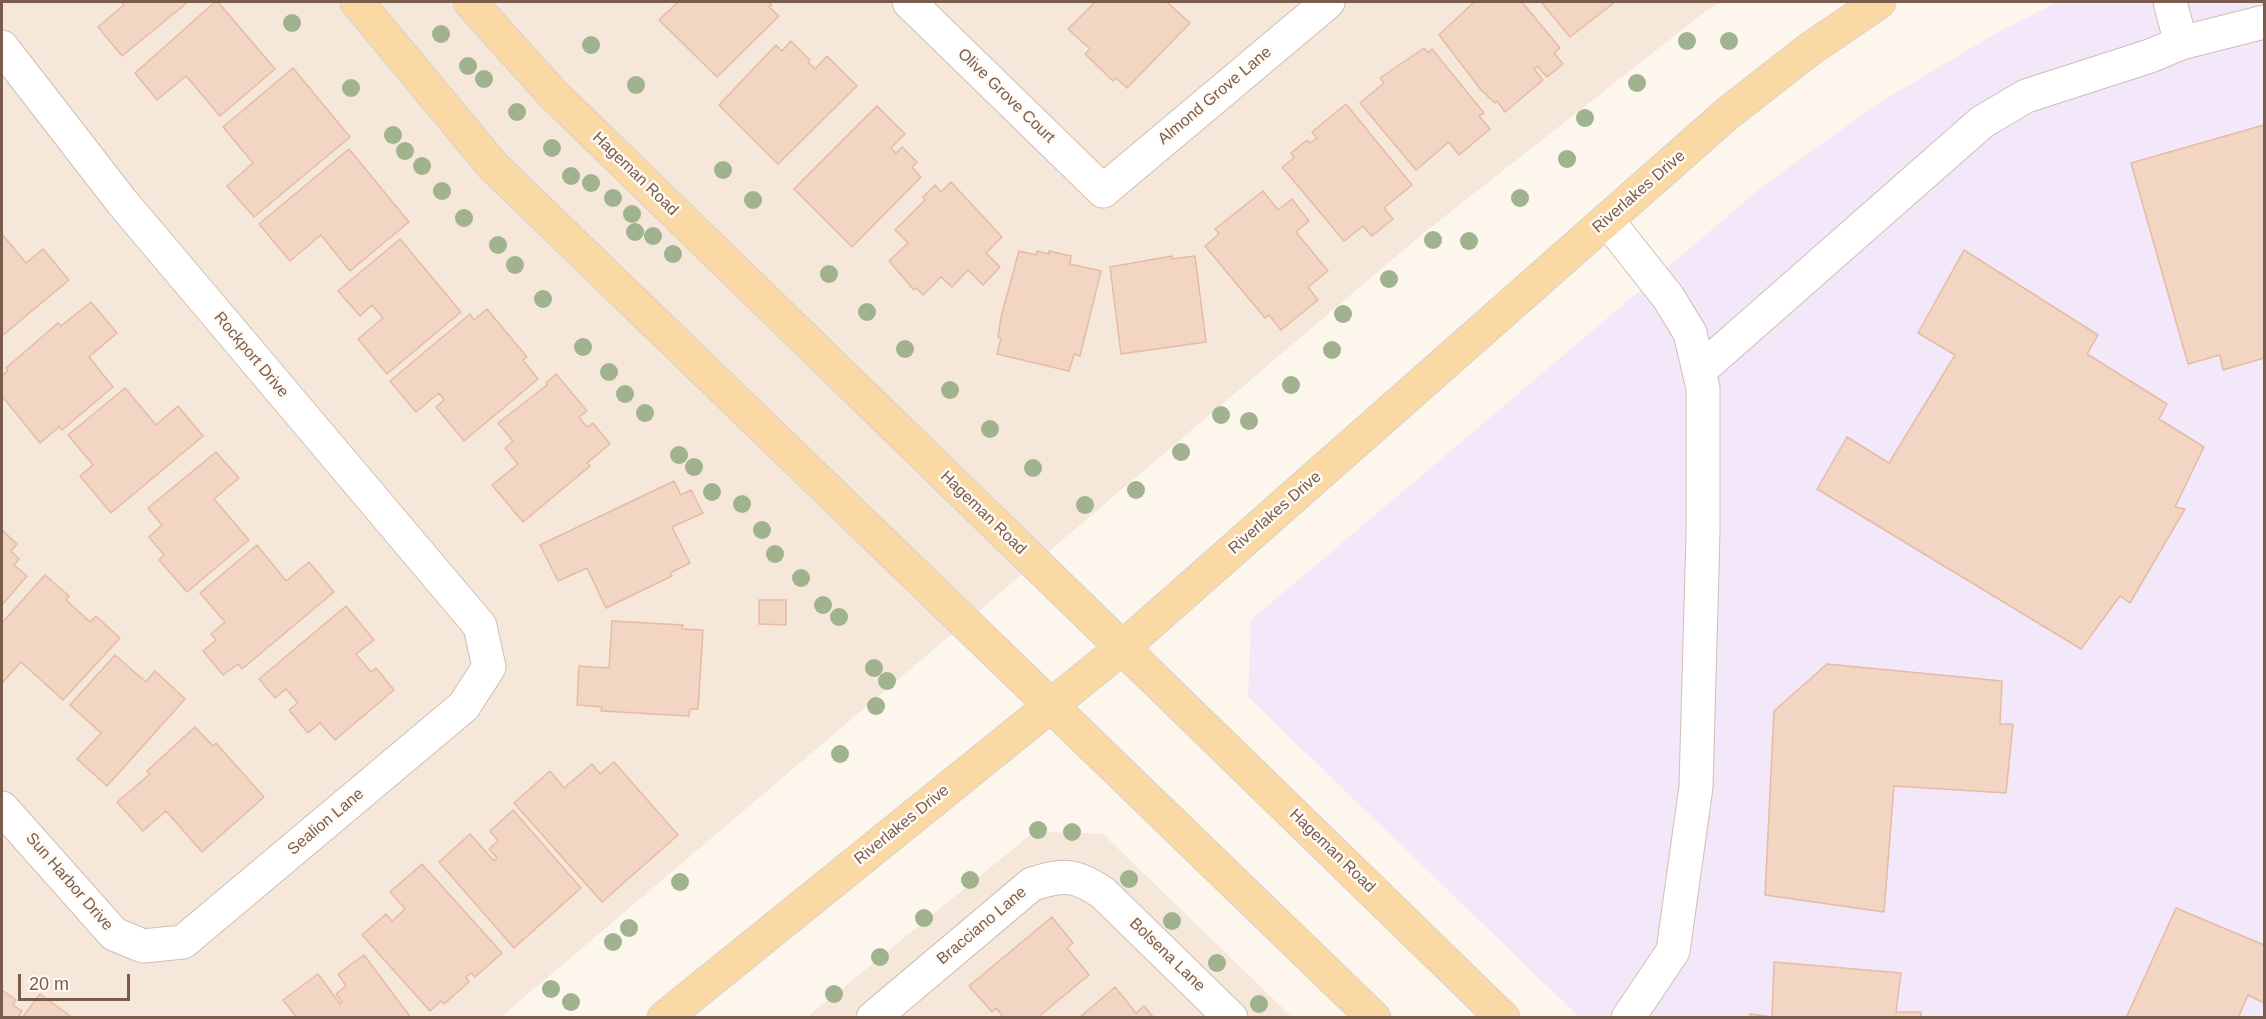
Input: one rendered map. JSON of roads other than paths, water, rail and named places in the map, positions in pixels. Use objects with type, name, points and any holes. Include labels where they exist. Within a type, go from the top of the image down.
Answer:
[{"type":"main road","points":[[357,2],[493,166],[1374,1017]]},
{"type":"main road","name":"Hageman Road","points":[[470,2],[551,92],[1503,1017]]},
{"type":"main road","name":"Riverlakes Drive","points":[[664,1017],[1122,648],[1728,113],[1810,49],[1879,2]]},
{"type":"street","name":"Olive Grove Court","points":[[909,2],[1103,191]]},
{"type":"street","name":"Almond Grove Lane","points":[[1103,191],[1328,2]]},
{"type":"street","points":[[2170,2],[2181,43]]},
{"type":"street","points":[[1699,371],[1982,122],[2026,96],[2150,56],[2181,43],[2265,22]]},
{"type":"street","name":"Rockport Drive","points":[[2,47],[122,202],[480,626],[489,667]]},
{"type":"street","points":[[1606,220],[1668,297],[1690,333],[1703,388],[1703,533],[1696,787],[1673,951],[1628,1017]]},
{"type":"street","name":"Sealion Lane","points":[[143,946],[183,942],[464,706],[489,667]]},
{"type":"street","name":"Sun Harbor Drive","points":[[2,808],[114,934],[143,946]]},
{"type":"street","name":"Bracciano Lane","points":[[873,1017],[1032,884],[1059,876],[1083,880],[1103,893]]},
{"type":"street","name":"Bolsena Lane","points":[[1103,893],[1231,1017]]}]
